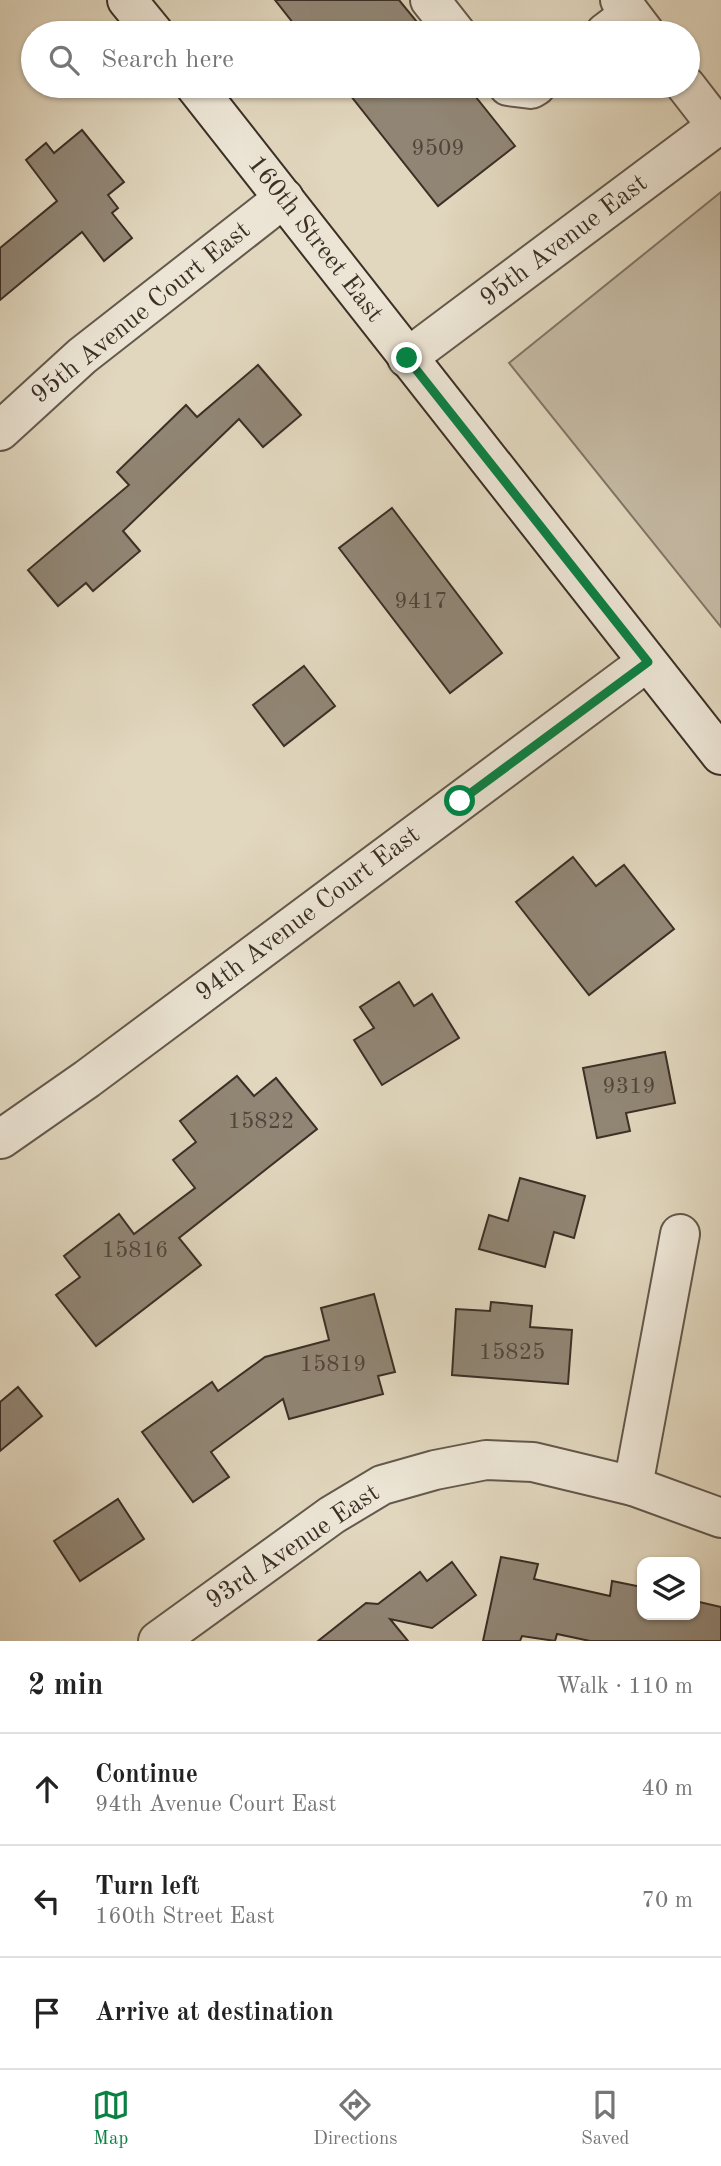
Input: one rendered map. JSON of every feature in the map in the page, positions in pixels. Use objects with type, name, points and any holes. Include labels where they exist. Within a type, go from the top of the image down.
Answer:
[{"type":"street","points":[[127,0],[144,21]]},
{"type":"street","points":[[430,0],[447,21]]},
{"type":"street","name":"160th Street East","points":[[205,98],[721,755]]},
{"type":"street","points":[[696,98],[719,125]]},
{"type":"street","name":"95th Avenue East","points":[[407,358],[719,125]]},
{"type":"street","name":"95th Avenue Court East","points":[[0,431],[82,356],[284,198]]},
{"type":"street","name":"94th Avenue Court East","points":[[1,1139],[87,1079],[648,662]]},
{"type":"street","points":[[634,1486],[680,1234]]},
{"type":"street","name":"93rd Avenue East","points":[[158,1641],[332,1515],[382,1485],[435,1470],[486,1460],[533,1462],[634,1486],[721,1518]]},
{"type":"shaded area","points":[[721,192],[721,627],[509,363]]},
{"type":"building","points":[[275,0],[399,0],[416,21],[292,21]]},
{"type":"building","points":[[352,98],[477,98],[515,146],[438,206]]},
{"type":"building","points":[[82,130],[124,182],[108,195],[118,208],[112,213],[132,238],[104,261],[82,232],[0,300],[0,248],[57,201],[26,160],[46,143],[54,153]]},
{"type":"building","points":[[258,365],[301,415],[263,447],[239,419],[123,531],[140,551],[93,591],[86,583],[58,606],[28,570],[129,485],[117,472],[186,405],[197,417]]},
{"type":"building","points":[[392,508],[502,653],[450,693],[339,548]]},
{"type":"building","points":[[304,666],[335,706],[284,746],[253,705]]},
{"type":"building","points":[[573,857],[596,886],[624,865],[674,929],[589,995],[516,902]]},
{"type":"building","points":[[399,982],[414,1006],[432,994],[459,1038],[382,1085],[354,1040],[374,1028],[360,1007]]},
{"type":"building","points":[[665,1052],[675,1103],[626,1113],[630,1131],[597,1138],[583,1068]]},
{"type":"building","points":[[237,1076],[254,1096],[276,1078],[317,1129],[179,1238],[201,1265],[96,1346],[56,1295],[80,1277],[64,1256],[119,1214],[134,1234],[195,1188],[173,1160],[196,1142],[180,1121]]},
{"type":"building","points":[[520,1178],[585,1196],[574,1238],[554,1232],[545,1267],[479,1249],[489,1215],[508,1221]]},
{"type":"building","points":[[374,1294],[395,1372],[378,1376],[383,1394],[289,1419],[283,1399],[211,1452],[229,1477],[193,1502],[142,1432],[212,1382],[218,1391],[265,1357],[329,1340],[321,1308]]},
{"type":"building","points":[[491,1302],[532,1306],[530,1327],[572,1330],[568,1384],[452,1375],[456,1309],[490,1311]]},
{"type":"building","points":[[18,1387],[42,1416],[0,1451],[0,1402]]},
{"type":"building","points":[[118,1499],[144,1539],[80,1581],[54,1541]]},
{"type":"building","points":[[501,1557],[538,1564],[534,1579],[610,1596],[612,1581],[637,1586],[637,1620],[700,1620],[700,1602],[721,1607],[721,1641],[590,1641],[557,1634],[555,1641],[522,1636],[520,1641],[483,1641]]},
{"type":"building","points":[[452,1562],[476,1595],[432,1628],[390,1619],[408,1641],[318,1641],[366,1603],[378,1604],[420,1572],[427,1581]]},
{"type":"route","points":[[407,358],[648,662],[460,801]]}]
